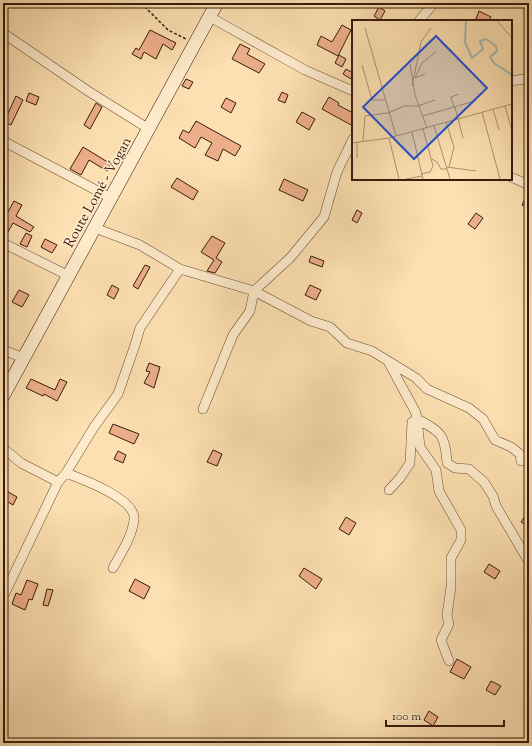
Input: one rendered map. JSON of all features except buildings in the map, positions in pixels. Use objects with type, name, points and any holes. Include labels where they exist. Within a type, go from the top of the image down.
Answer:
[{"type":"main road","name":"Route Lomé - Vogan","points":[[3,396],[218,3]]},
{"type":"street","points":[[420,20],[434,3]]},
{"type":"street","points":[[210,17],[305,70],[352,91]]},
{"type":"street","points":[[3,33],[88,91],[149,129]]},
{"type":"street","points":[[512,82],[524,79],[529,82]]},
{"type":"street","points":[[3,141],[111,198]]},
{"type":"street","points":[[203,409],[233,335],[250,311],[254,292],[290,258],[324,217],[338,172],[352,141]]},
{"type":"street","points":[[512,177],[529,185]]},
{"type":"street","points":[[95,228],[140,245],[180,269],[254,292],[311,321],[330,327],[347,343],[372,351],[416,378],[427,389],[469,408],[483,419],[495,440],[511,447],[520,454],[522,461]]},
{"type":"street","points":[[3,243],[69,276]]},
{"type":"street","points":[[5,593],[58,482],[66,473],[94,427],[118,394],[140,328],[180,269]]},
{"type":"street","points":[[3,350],[24,358]]},
{"type":"street","points":[[389,362],[416,413],[420,447],[436,470],[439,491],[461,530],[461,540],[451,558],[451,587],[447,615],[449,624],[441,640],[449,661]]},
{"type":"street","points":[[389,490],[400,478],[410,463],[412,422],[417,419]]},
{"type":"street","points":[[417,419],[434,428],[443,438],[447,463],[455,468],[469,469],[484,482],[493,496],[496,506],[529,562]]},
{"type":"street","points":[[3,448],[21,462],[58,482]]},
{"type":"street","points":[[66,473],[104,488],[128,507],[135,518],[131,533],[113,568]]},
{"type":"path","points":[[141,3],[168,30],[195,44]]}]
